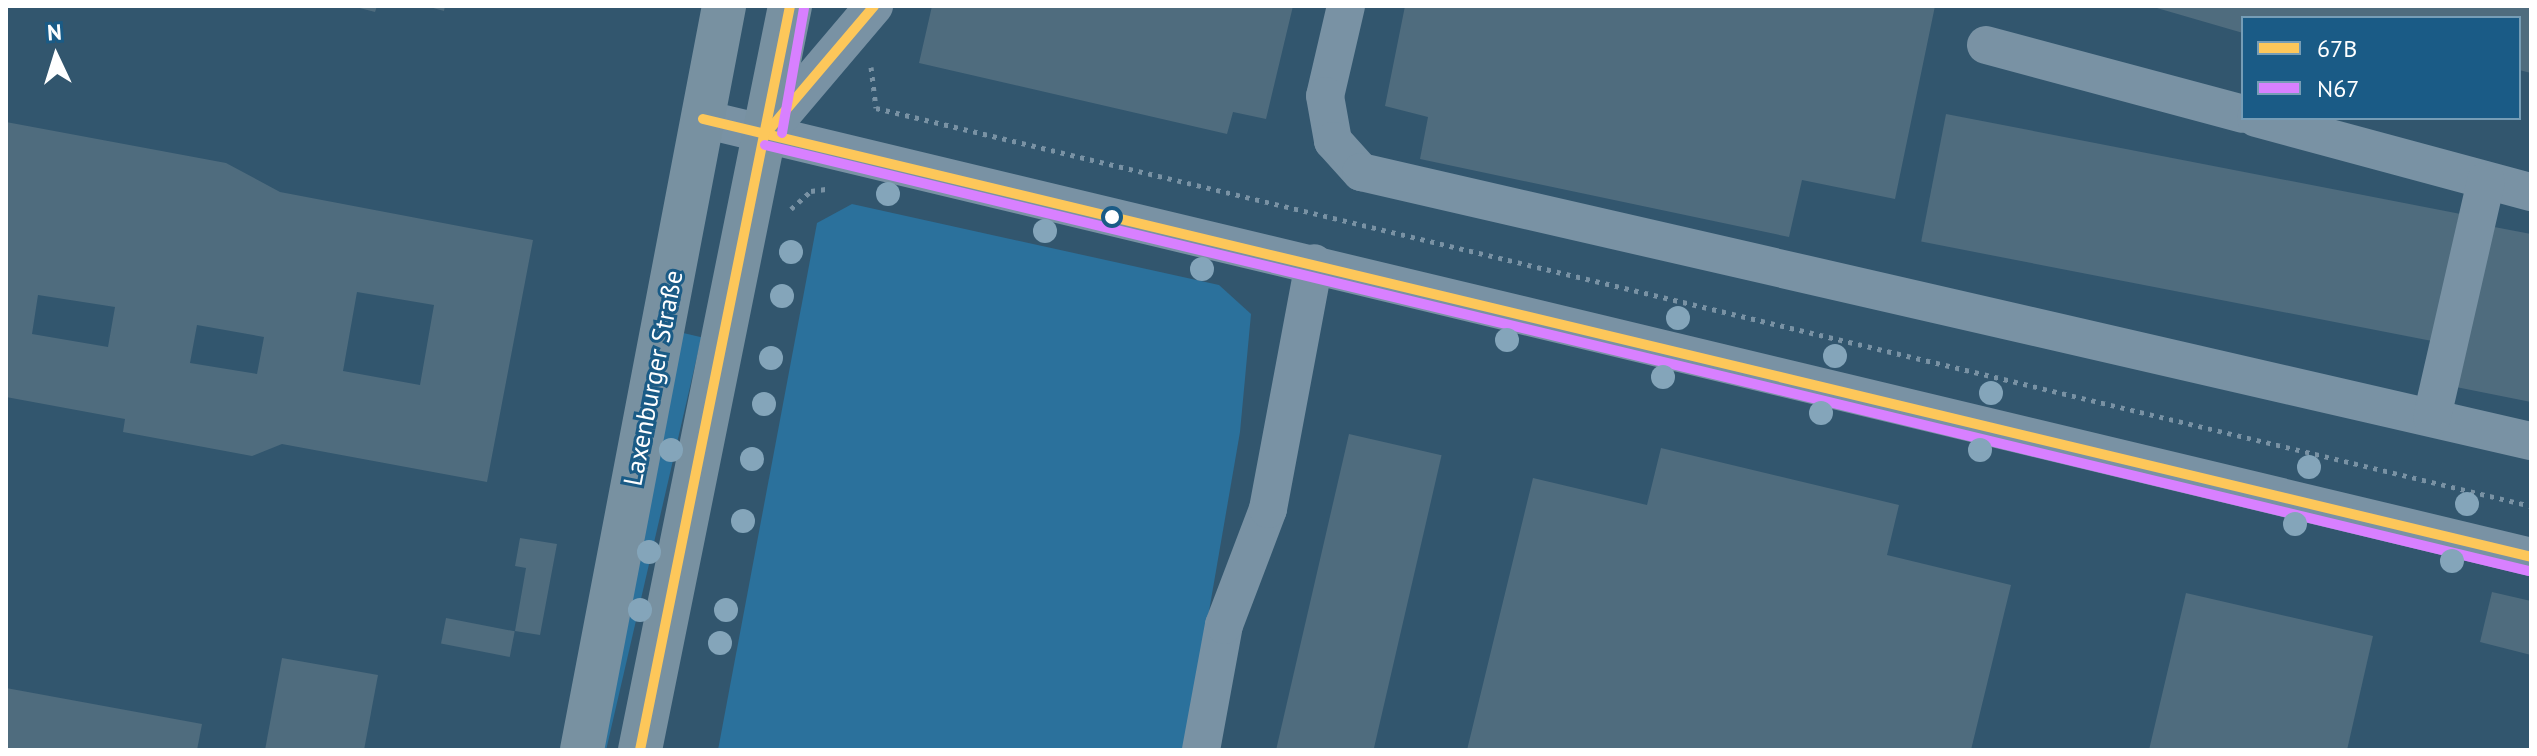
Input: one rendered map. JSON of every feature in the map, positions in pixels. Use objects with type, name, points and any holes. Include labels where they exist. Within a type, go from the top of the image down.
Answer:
[{"type":"main road","name":"Laxenburger Straße","points":[[582,750],[724,6]]},
{"type":"main road","points":[[640,750],[768,131],[790,6]]},
{"type":"street","points":[[768,131],[874,6]]},
{"type":"street","points":[[1346,6],[1325,96],[1333,141],[1361,172],[2531,441]]},
{"type":"street","points":[[1986,45],[2241,113]]},
{"type":"street","points":[[703,119],[768,131],[2531,557]]},
{"type":"street","points":[[2263,120],[2531,192]]},
{"type":"street","points":[[2432,417],[2486,181]]},
{"type":"street","points":[[1201,750],[1224,625],[1268,509],[1314,263]]},
{"type":"path","points":[[871,63],[876,108],[2531,506]]},
{"type":"shaded area","points":[[852,204],[1219,285],[1251,314],[1240,432],[1185,750],[718,750],[817,223]]},
{"type":"shaded area","points":[[679,332],[701,337],[606,750],[583,746]]},
{"type":"building","points":[[352,6],[377,6],[375,12]]},
{"type":"building","points":[[426,6],[445,6],[444,11]]},
{"type":"building","points":[[932,6],[1293,6],[1266,119],[1233,112],[1227,134],[919,63]]},
{"type":"building","points":[[1405,6],[1935,6],[1895,199],[1802,180],[1789,237],[1420,159],[1428,117],[1385,106]]},
{"type":"building","points":[[2150,6],[2531,6],[2531,73],[2521,70],[2521,16],[2241,16],[2241,32]]},
{"type":"building","points":[[1946,114],[2459,214],[2435,341],[1921,242]]},
{"type":"building","points":[[6,122],[226,163],[280,192],[533,240],[487,482],[282,444],[252,456],[123,432],[125,419],[6,397]],"holes":[[[357,292],[434,305],[420,385],[343,371]],[[38,295],[115,307],[108,347],[32,334]],[[197,325],[264,337],[257,374],[190,363]]]},
{"type":"building","points":[[2489,226],[2531,234],[2531,402],[2456,387]]},
{"type":"building","points":[[1349,434],[1442,455],[1374,750],[1276,749]]},
{"type":"building","points":[[1661,448],[1899,505],[1887,555],[2011,585],[1971,750],[1467,750],[1533,478],[1647,505]]},
{"type":"building","points":[[520,538],[557,544],[540,635],[515,631],[526,568],[515,566]]},
{"type":"building","points":[[2492,592],[2531,601],[2531,655],[2480,642]]},
{"type":"building","points":[[2186,593],[2373,636],[2347,750],[2149,750]]},
{"type":"building","points":[[446,618],[515,631],[510,657],[441,644]]},
{"type":"building","points":[[282,658],[378,675],[364,750],[265,750]]},
{"type":"building","points":[[6,688],[202,724],[197,750],[6,750]]},
{"type":"transit line","name":"67B","points":[[640,750],[790,6]]},
{"type":"transit line","name":"67B","points":[[768,131],[874,6]]},
{"type":"transit line","name":"N67","points":[[782,133],[804,8]]},
{"type":"transit line","name":"67B","points":[[703,119],[2531,557]]},
{"type":"transit line","name":"N67","points":[[765,145],[2528,571]]}]
